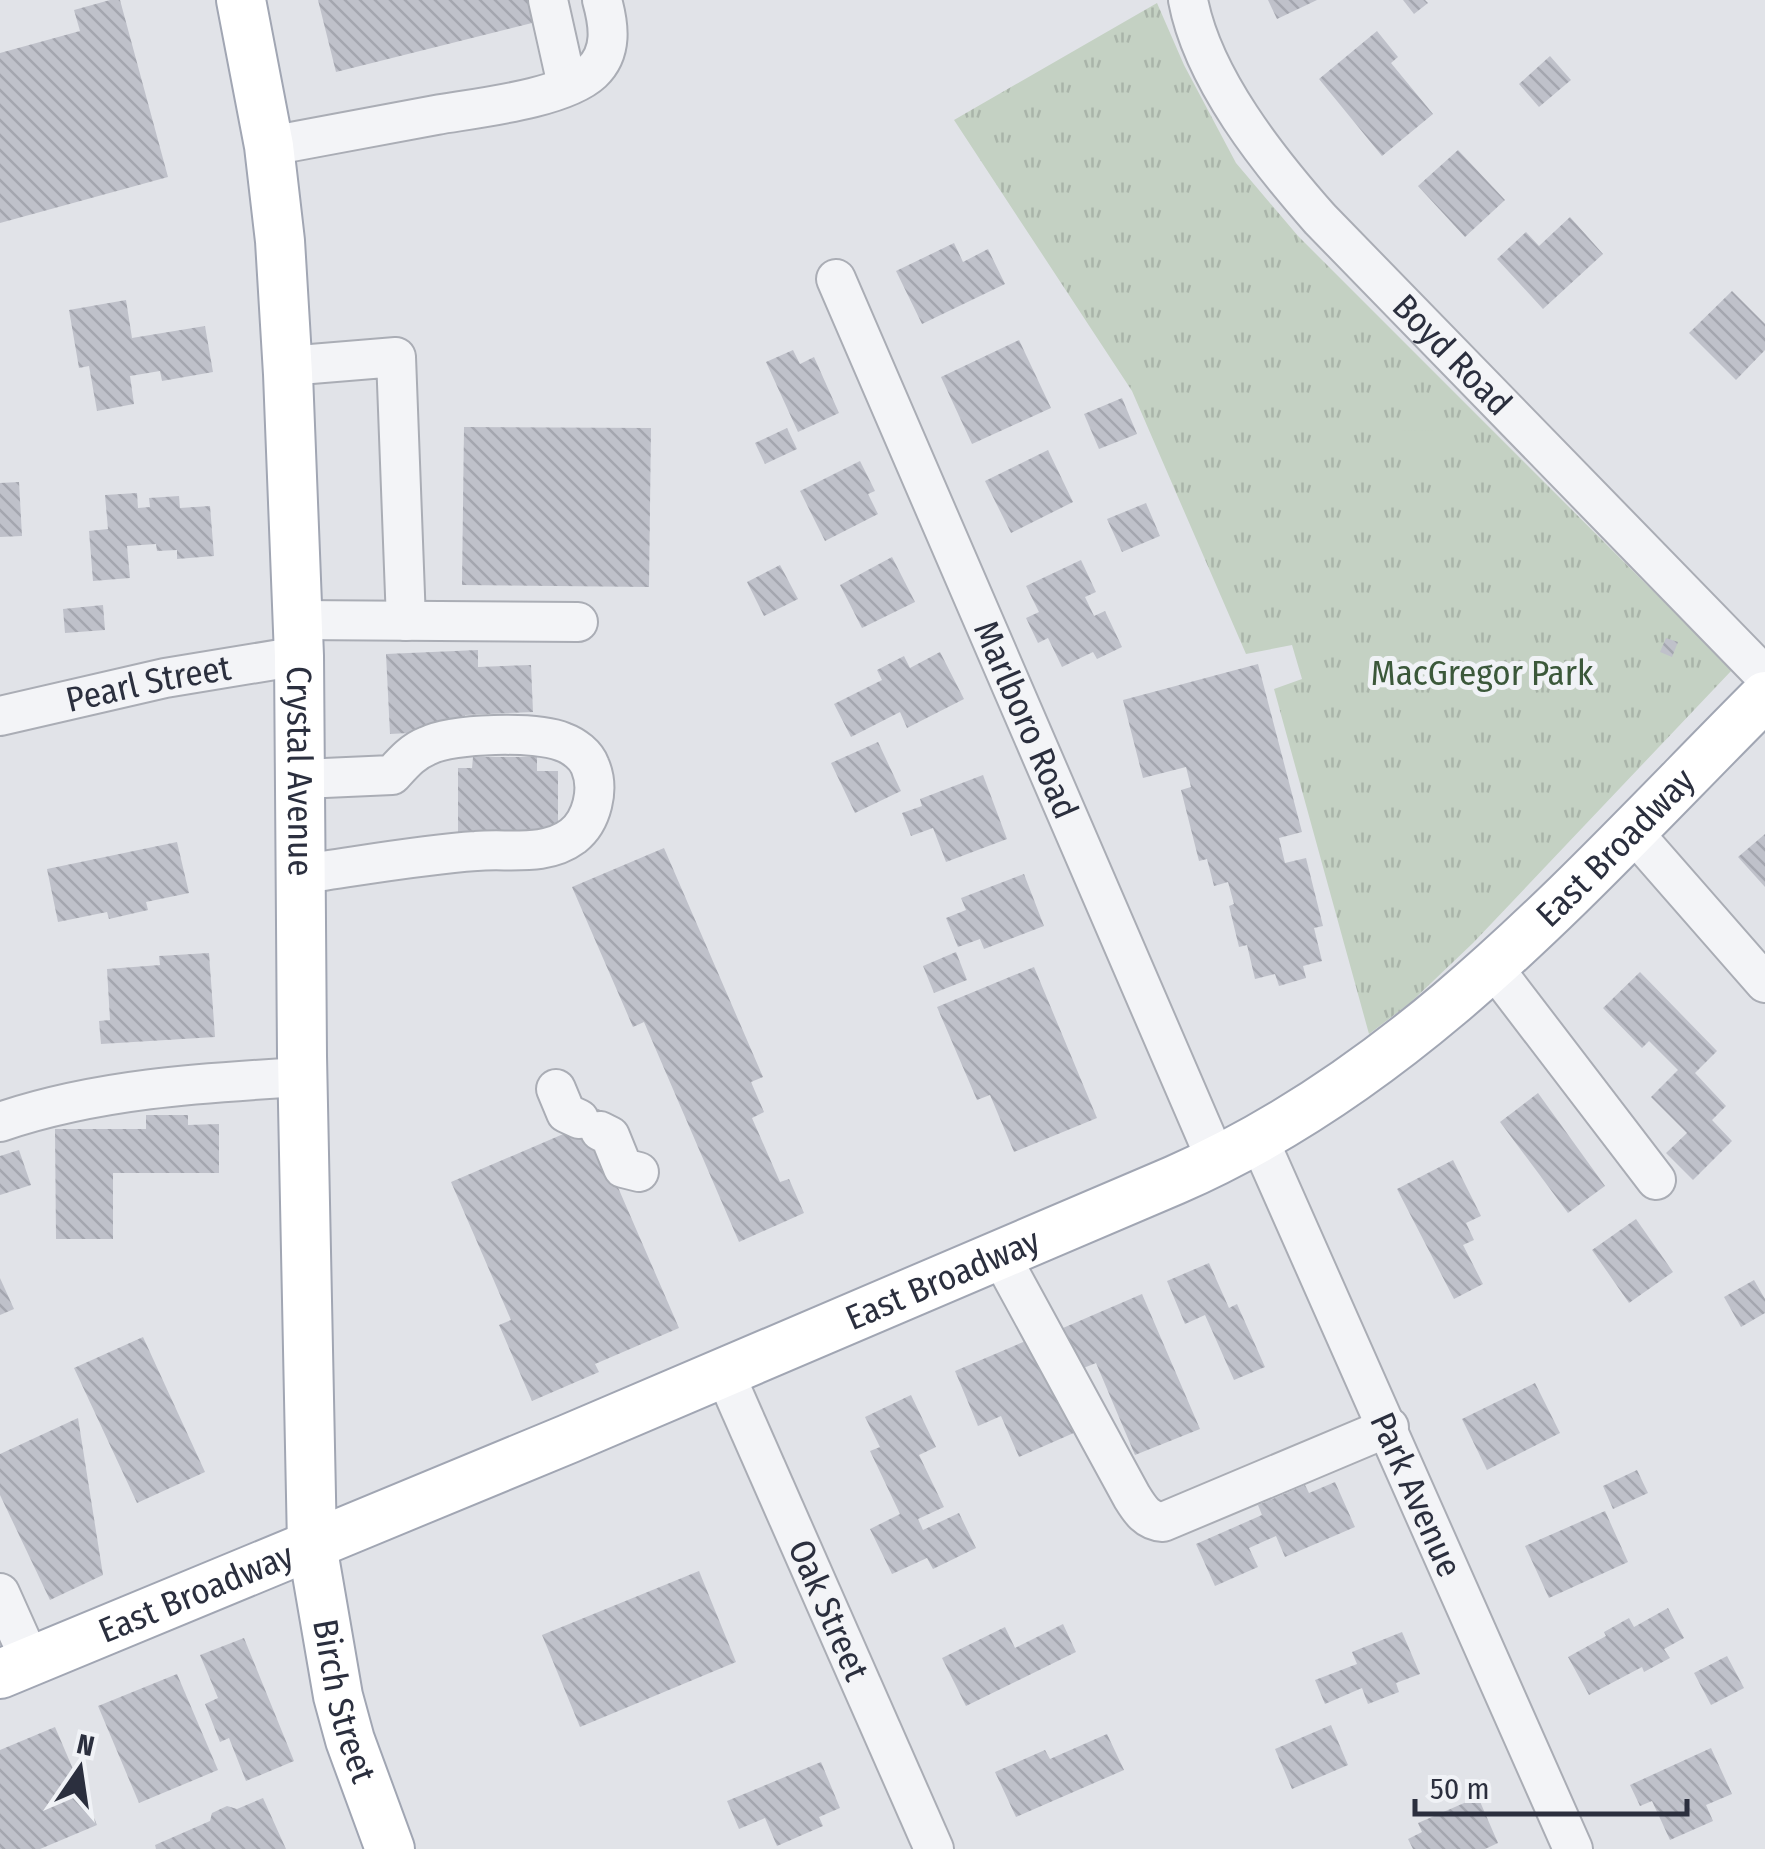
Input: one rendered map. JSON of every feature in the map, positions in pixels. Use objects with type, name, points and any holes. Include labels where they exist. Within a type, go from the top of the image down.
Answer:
[{"type":"main road","name":"Crystal Avenue","points":[[241,0],[269,146],[288,366],[302,779],[302,1078],[312,1545]]},
{"type":"main road","name":"East Broadway","points":[[15,1667],[724,1372],[1217,1162],[1260,1140],[1368,1070],[1429,1024],[1493,967],[1765,696]]},
{"type":"main road","name":"Birch Street","points":[[312,1545],[338,1696],[390,1849]]},
{"type":"street","points":[[548,0],[578,80]]},
{"type":"street","points":[[570,0],[578,80]]},
{"type":"street","points":[[269,146],[534,97],[578,80],[601,62],[607,44],[608,25],[602,0]]},
{"type":"street","name":"Boyd Road","points":[[1188,0],[1210,60],[1245,126],[1320,220],[1765,676]]},
{"type":"street","name":"Marlboro Road","points":[[836,279],[1217,1162]]},
{"type":"street","points":[[288,366],[396,358],[406,621]]},
{"type":"street","name":"Pearl Street","points":[[0,716],[165,678],[299,638],[406,621],[578,622]]},
{"type":"street","points":[[302,779],[392,775],[411,754],[430,744],[456,739],[536,736],[562,741],[580,751],[590,766],[594,789],[592,810],[585,824],[553,846],[478,850],[302,874]]},
{"type":"street","points":[[1631,830],[1765,983]]},
{"type":"street","points":[[1493,967],[1656,1180]]},
{"type":"street","points":[[0,1122],[40,1108],[140,1090],[302,1078]]},
{"type":"street","points":[[556,1089],[566,1113],[610,1136],[623,1168],[639,1172]]},
{"type":"street","name":"Park Avenue","points":[[1260,1140],[1573,1849]]},
{"type":"street","points":[[1000,1255],[1132,1497],[1142,1513],[1154,1522],[1163,1522],[1389,1427]]},
{"type":"street","name":"Oak Street","points":[[724,1372],[934,1849]]},
{"type":"street","points":[[0,1593],[15,1667]]},
{"type":"green space","name":"MacGregor Park","points":[[1157,3],[1184,65],[1236,163],[1298,236],[1732,670],[1473,943],[1410,1003],[1369,1034],[1274,689],[1302,679],[1292,645],[1246,654],[1132,391],[954,120]]},
{"type":"green space","points":[[1401,430],[1436,431],[1436,465],[1401,465]]},
{"type":"building","points":[[120,0],[168,177],[0,223],[0,53],[80,31],[74,10]]},
{"type":"building","points":[[318,0],[539,0],[544,20],[336,72]]},
{"type":"building","points":[[1268,0],[1317,0],[1277,19]]},
{"type":"building","points":[[1403,0],[1425,0],[1428,3],[1414,14]]},
{"type":"building","points":[[1377,31],[1398,57],[1391,63],[1433,114],[1382,156],[1319,79]]},
{"type":"building","points":[[1550,56],[1571,80],[1539,107],[1519,84]]},
{"type":"building","points":[[1458,150],[1505,200],[1465,237],[1418,186]]},
{"type":"building","points":[[1570,217],[1603,254],[1543,309],[1497,259],[1526,232],[1539,246]]},
{"type":"building","points":[[954,243],[963,262],[988,249],[1005,284],[922,324],[896,271]]},
{"type":"building","points":[[1732,291],[1765,324],[1765,350],[1736,380],[1689,333]]},
{"type":"building","points":[[126,300],[132,338],[205,326],[213,372],[162,381],[160,371],[130,376],[134,404],[97,411],[89,366],[79,368],[69,310]]},
{"type":"building","points":[[1019,340],[1051,408],[972,444],[941,377]]},
{"type":"building","points":[[793,350],[800,364],[814,357],[839,413],[798,432],[766,362]]},
{"type":"building","points":[[1122,398],[1137,434],[1099,449],[1084,414]]},
{"type":"building","points":[[464,427],[651,428],[649,587],[462,585]]},
{"type":"building","points":[[787,428],[797,449],[765,464],[755,443]]},
{"type":"building","points":[[1048,450],[1073,502],[1011,533],[985,481]]},
{"type":"building","points":[[860,461],[875,491],[868,494],[878,514],[825,541],[800,491]]},
{"type":"building","points":[[19,482],[22,536],[0,537],[0,483]]},
{"type":"building","points":[[137,493],[138,508],[150,507],[149,498],[179,496],[180,508],[210,506],[214,556],[177,559],[177,550],[157,551],[156,544],[127,546],[130,578],[93,581],[89,531],[108,529],[105,495]]},
{"type":"building","points":[[1146,503],[1160,536],[1122,552],[1107,519]]},
{"type":"building","points":[[892,557],[915,602],[862,628],[840,585]]},
{"type":"building","points":[[1081,560],[1096,592],[1085,597],[1094,616],[1105,611],[1122,647],[1097,659],[1093,652],[1062,667],[1048,638],[1038,643],[1026,618],[1039,612],[1026,586]]},
{"type":"building","points":[[780,565],[798,599],[764,616],[747,582]]},
{"type":"building","points":[[103,605],[105,630],[65,633],[63,609]]},
{"type":"building","points":[[1666,638],[1678,642],[1672,657],[1660,652]]},
{"type":"building","points":[[478,650],[478,667],[531,665],[533,712],[465,715],[466,730],[390,734],[386,654]]},
{"type":"building","points":[[940,652],[964,699],[907,728],[900,712],[851,737],[834,704],[882,680],[877,670],[904,656],[910,668]]},
{"type":"building","points":[[1258,664],[1302,832],[1279,838],[1285,863],[1306,858],[1323,926],[1314,928],[1322,961],[1303,966],[1306,978],[1279,986],[1275,974],[1255,979],[1247,945],[1239,947],[1229,906],[1234,904],[1228,882],[1214,886],[1207,859],[1199,861],[1181,790],[1191,787],[1186,767],[1143,778],[1123,700]]},
{"type":"building","points":[[878,742],[901,791],[855,813],[831,763]]},
{"type":"building","points":[[473,757],[537,757],[537,771],[558,771],[558,832],[458,832],[458,768],[472,768]]},
{"type":"building","points":[[983,775],[1007,839],[946,862],[933,828],[911,836],[902,813],[922,806],[920,799]]},
{"type":"building","points":[[1765,834],[1765,887],[1738,857]]},
{"type":"building","points":[[177,842],[189,893],[146,902],[148,910],[109,919],[107,912],[58,922],[47,869]]},
{"type":"building","points":[[664,848],[763,1077],[751,1082],[764,1112],[752,1118],[780,1182],[789,1179],[804,1213],[739,1242],[644,1022],[633,1027],[572,887]]},
{"type":"building","points":[[1024,874],[1044,926],[984,949],[980,939],[958,947],[946,918],[966,910],[961,898]]},
{"type":"building","points":[[956,952],[967,980],[934,993],[923,966]]},
{"type":"building","points":[[209,953],[215,1037],[101,1044],[99,1021],[110,1020],[107,969],[160,965],[159,956]]},
{"type":"building","points":[[1034,967],[1097,1118],[1014,1152],[990,1095],[977,1100],[937,1007]]},
{"type":"building","points":[[1640,972],[1717,1051],[1695,1073],[1726,1106],[1712,1120],[1732,1141],[1693,1180],[1666,1153],[1687,1133],[1651,1097],[1678,1070],[1649,1041],[1642,1048],[1603,1008]]},
{"type":"building","points":[[1538,1093],[1605,1186],[1568,1213],[1500,1122]]},
{"type":"building","points":[[585,1104],[608,1113],[597,1139],[679,1328],[595,1364],[599,1372],[532,1401],[499,1325],[511,1320],[451,1182],[575,1129]]},
{"type":"building","points":[[146,1115],[188,1115],[188,1125],[219,1124],[219,1173],[113,1173],[113,1239],[56,1239],[55,1129],[146,1129]]},
{"type":"building","points":[[19,1150],[31,1185],[0,1195],[0,1156]]},
{"type":"building","points":[[1453,1160],[1481,1216],[1466,1223],[1474,1240],[1463,1245],[1483,1284],[1454,1299],[1397,1189]]},
{"type":"building","points":[[1636,1219],[1673,1272],[1629,1303],[1592,1250]]},
{"type":"building","points":[[1209,1263],[1229,1308],[1237,1304],[1265,1367],[1234,1380],[1205,1315],[1185,1324],[1167,1281]]},
{"type":"building","points":[[0,1278],[14,1309],[0,1315]]},
{"type":"building","points":[[1754,1280],[1765,1299],[1765,1313],[1741,1327],[1724,1297]]},
{"type":"building","points":[[1142,1294],[1200,1429],[1135,1455],[1096,1363],[1081,1369],[1063,1328]]},
{"type":"building","points":[[143,1337],[205,1472],[137,1503],[74,1368]]},
{"type":"building","points":[[1035,1337],[1076,1432],[1019,1457],[1001,1416],[978,1426],[955,1371]]},
{"type":"building","points":[[1535,1383],[1560,1433],[1487,1470],[1462,1419]]},
{"type":"building","points":[[911,1395],[936,1447],[919,1455],[944,1507],[918,1519],[923,1530],[959,1513],[976,1548],[933,1569],[927,1558],[892,1574],[870,1529],[900,1514],[870,1451],[880,1447],[865,1417]]},
{"type":"building","points":[[78,1418],[103,1575],[50,1600],[0,1495],[0,1454]]},
{"type":"building","points":[[1637,1470],[1648,1493],[1613,1509],[1603,1486]]},
{"type":"building","points":[[1335,1482],[1355,1527],[1285,1557],[1276,1536],[1249,1548],[1258,1567],[1215,1586],[1196,1544],[1262,1515],[1258,1505],[1305,1485],[1309,1493]]},
{"type":"building","points":[[1605,1511],[1628,1562],[1549,1598],[1525,1546]]},
{"type":"building","points":[[699,1571],[736,1662],[580,1727],[542,1635]]},
{"type":"building","points":[[1668,1608],[1684,1638],[1664,1649],[1670,1658],[1644,1672],[1642,1667],[1589,1695],[1568,1657],[1629,1618],[1634,1627]]},
{"type":"building","points":[[1063,1624],[1076,1652],[966,1706],[942,1658],[1005,1627],[1015,1648]]},
{"type":"building","points":[[1402,1632],[1420,1674],[1396,1683],[1399,1692],[1368,1704],[1362,1688],[1325,1704],[1315,1680],[1357,1664],[1352,1652]]},
{"type":"building","points":[[244,1638],[294,1761],[246,1781],[229,1738],[220,1742],[205,1704],[218,1698],[200,1655]]},
{"type":"building","points":[[1727,1656],[1744,1688],[1711,1705],[1694,1673]]},
{"type":"building","points":[[177,1674],[218,1770],[139,1803],[98,1706]]},
{"type":"building","points":[[1331,1725],[1348,1765],[1292,1789],[1275,1749]]},
{"type":"building","points":[[55,1727],[97,1825],[40,1849],[0,1849],[0,1750]]},
{"type":"building","points":[[1107,1734],[1124,1770],[1016,1817],[995,1772],[1045,1750],[1050,1759]]},
{"type":"building","points":[[1711,1748],[1732,1794],[1706,1805],[1713,1821],[1670,1840],[1652,1801],[1640,1806],[1630,1785]]},
{"type":"building","points":[[821,1762],[840,1808],[819,1817],[823,1826],[777,1846],[765,1818],[739,1829],[727,1801]]},
{"type":"building","points":[[1478,1797],[1498,1843],[1485,1849],[1413,1849],[1408,1839],[1422,1832],[1418,1823]]},
{"type":"building","points":[[263,1798],[286,1849],[156,1849],[155,1845],[210,1821],[212,1813],[227,1806],[237,1809]]}]
